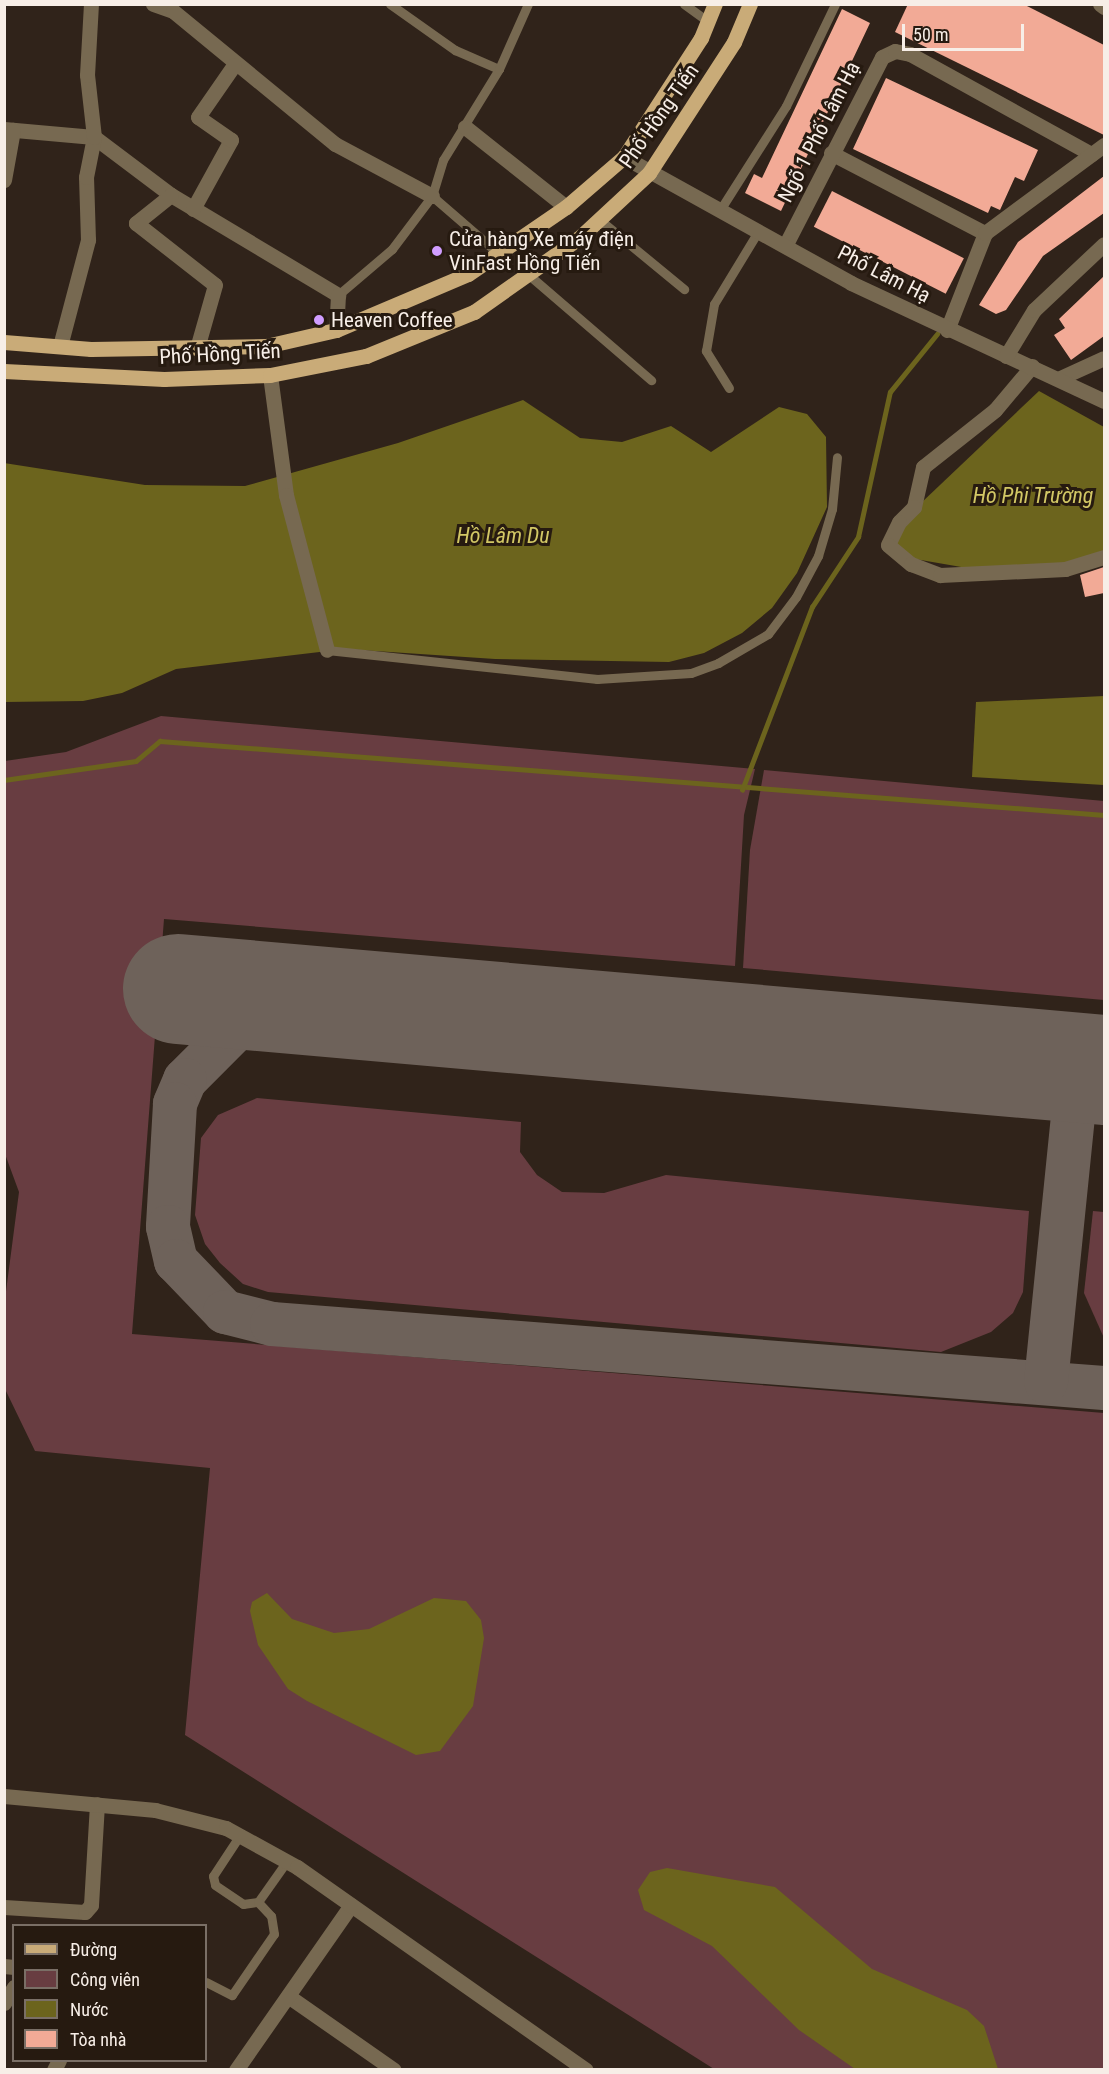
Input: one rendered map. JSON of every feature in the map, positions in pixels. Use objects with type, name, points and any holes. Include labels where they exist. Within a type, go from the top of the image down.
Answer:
[{"type":"main road","name":"Phố Hồng Tiến","points":[[4,342],[60,346],[197,348],[266,346],[336,330],[468,274],[566,207],[624,156],[707,21],[715,4]]},
{"type":"main road","name":"Phố Hồng Tiến","points":[[4,371],[164,379],[270,375],[366,356],[474,312],[530,276],[600,220],[649,173],[734,42],[750,4]]},
{"type":"street","points":[[60,346],[88,240],[86,177],[94,137],[87,75],[91,4]]},
{"type":"street","points":[[153,4],[173,11],[234,65],[335,144],[432,196]]},
{"type":"street","points":[[1100,4],[1104,7]]},
{"type":"street","name":"Ngõ 1 Phố Lâm Hạ","points":[[786,244],[882,57],[895,51],[910,54],[1091,154]]},
{"type":"street","points":[[193,209],[231,140],[198,117],[234,65]]},
{"type":"street","points":[[465,127],[566,207]]},
{"type":"street","points":[[4,180],[9,130],[94,137],[171,195],[338,295],[336,330]]},
{"type":"street","points":[[947,330],[986,233],[1104,145]]},
{"type":"street","points":[[831,153],[986,233]]},
{"type":"street","name":"Phố Lâm Hạ","points":[[624,156],[649,173],[947,330],[1060,378],[1104,401]]},
{"type":"street","points":[[171,195],[136,223],[215,285],[197,348]]},
{"type":"street","points":[[1006,356],[1034,310],[1104,244]]},
{"type":"street","points":[[1060,378],[1104,358]]},
{"type":"street","points":[[1032,366],[995,410],[923,467],[914,507],[898,522],[888,545],[911,564],[940,575],[1065,569],[1104,557]]},
{"type":"street","points":[[270,375],[286,495],[327,650]]},
{"type":"street","points":[[4,1796],[185,1815],[240,1835],[286,1861],[351,1905],[586,2070]]},
{"type":"street","points":[[91,1924],[97,1804]]},
{"type":"street","points":[[4,1907],[85,1912],[91,1905]]},
{"type":"street","points":[[236,2070],[351,1905]]},
{"type":"street","points":[[4,2003],[12,1990]]},
{"type":"street","points":[[288,1996],[394,2070]]},
{"type":"lane","points":[[390,4],[455,50],[499,69]]},
{"type":"lane","points":[[338,295],[392,249],[432,196],[443,160],[499,69],[528,4]]},
{"type":"lane","points":[[684,4],[707,21]]},
{"type":"lane","points":[[720,210],[786,106],[835,4]]},
{"type":"lane","points":[[432,196],[499,254]]},
{"type":"lane","points":[[600,220],[684,289]]},
{"type":"lane","points":[[729,387],[706,351],[714,304],[759,230]]},
{"type":"lane","points":[[530,276],[651,380]]},
{"type":"lane","points":[[327,650],[597,679],[691,673],[718,663],[768,634],[796,597],[818,556],[832,509],[837,457]]},
{"type":"lane","points":[[240,1835],[215,1865],[215,1886],[243,1904],[258,1902],[286,1861]]},
{"type":"lane","points":[[207,1982],[232,1995],[274,1934],[271,1916],[258,1902]]},
{"type":"green space","points":[[161,716],[755,769],[744,815],[735,966],[164,919],[132,1334],[1104,1413],[1104,2069],[714,2069],[185,1735],[210,1468],[35,1451],[5,1389],[5,1299],[19,1192],[5,1154],[5,761],[66,752]]},
{"type":"green space","points":[[764,770],[1104,801],[1104,1000],[743,968],[750,850]]},
{"type":"green space","points":[[257,1098],[521,1122],[520,1152],[537,1175],[562,1192],[604,1193],[666,1175],[1029,1211],[1023,1292],[1013,1313],[991,1332],[941,1352],[268,1292],[243,1284],[220,1263],[205,1244],[195,1215],[201,1138],[218,1115]]},
{"type":"green space","points":[[1093,1211],[1104,1212],[1104,1338],[1084,1293]]},
{"type":"water","name":"Hồ Phi Trường","points":[[1039,391],[1104,427],[1104,554],[1073,566],[967,568],[915,559],[894,545],[901,522]]},
{"type":"water","name":"Hồ Lâm Du","points":[[523,400],[580,438],[622,442],[671,426],[711,452],[779,407],[807,414],[826,437],[827,507],[797,573],[772,608],[742,633],[704,653],[669,662],[495,659],[345,649],[176,669],[122,693],[83,701],[5,702],[4,463],[145,485],[245,486],[398,443]]},
{"type":"water","points":[[1104,696],[1104,785],[972,777],[976,702]]},
{"type":"water","points":[[267,1593],[292,1619],[334,1633],[369,1629],[434,1598],[466,1601],[481,1620],[484,1638],[473,1706],[440,1751],[416,1755],[307,1701],[288,1689],[258,1645],[250,1611],[252,1602]]},
{"type":"water","points":[[667,1868],[775,1887],[872,1969],[967,2010],[984,2026],[998,2069],[855,2069],[799,2030],[712,1946],[644,1910],[638,1890],[650,1872]]},
{"type":"building","points":[[908,4],[1023,4],[1104,45],[1104,135],[895,32]]},
{"type":"building","points":[[842,9],[870,23],[781,211],[745,193],[754,174],[762,178]]},
{"type":"building","points":[[886,78],[1038,150],[1024,181],[1015,177],[1000,210],[991,206],[988,213],[853,149]]},
{"type":"building","points":[[1104,176],[1104,213],[1043,256],[1006,310],[996,314],[979,305],[1018,242]]},
{"type":"building","points":[[832,191],[964,258],[946,294],[814,227]]},
{"type":"building","points":[[1104,276],[1104,336],[1071,360],[1054,335],[1065,328],[1059,319]]},
{"type":"building","points":[[1104,567],[1104,593],[1085,597],[1080,575]]},
{"type":"waterway","points":[[742,790],[812,607],[858,537],[890,392],[937,334]]},
{"type":"waterway","points":[[4,780],[136,761],[160,741],[1104,815]]},
{"type":"taxiway","points":[[312,1001],[256,1018],[233,1032],[185,1080],[175,1104],[168,1227],[176,1261],[225,1312],[272,1324],[1104,1388]]},
{"type":"taxiway","points":[[1046,1382],[1078,1068]]},
{"type":"runway","points":[[178,989],[1104,1070]]},
{"type":"place","name":"Cửa hàng Xe máy điện VinFast Hồng Tiến","points":[[437,251]]},
{"type":"place","name":"Heaven Coffee","points":[[319,320]]}]
